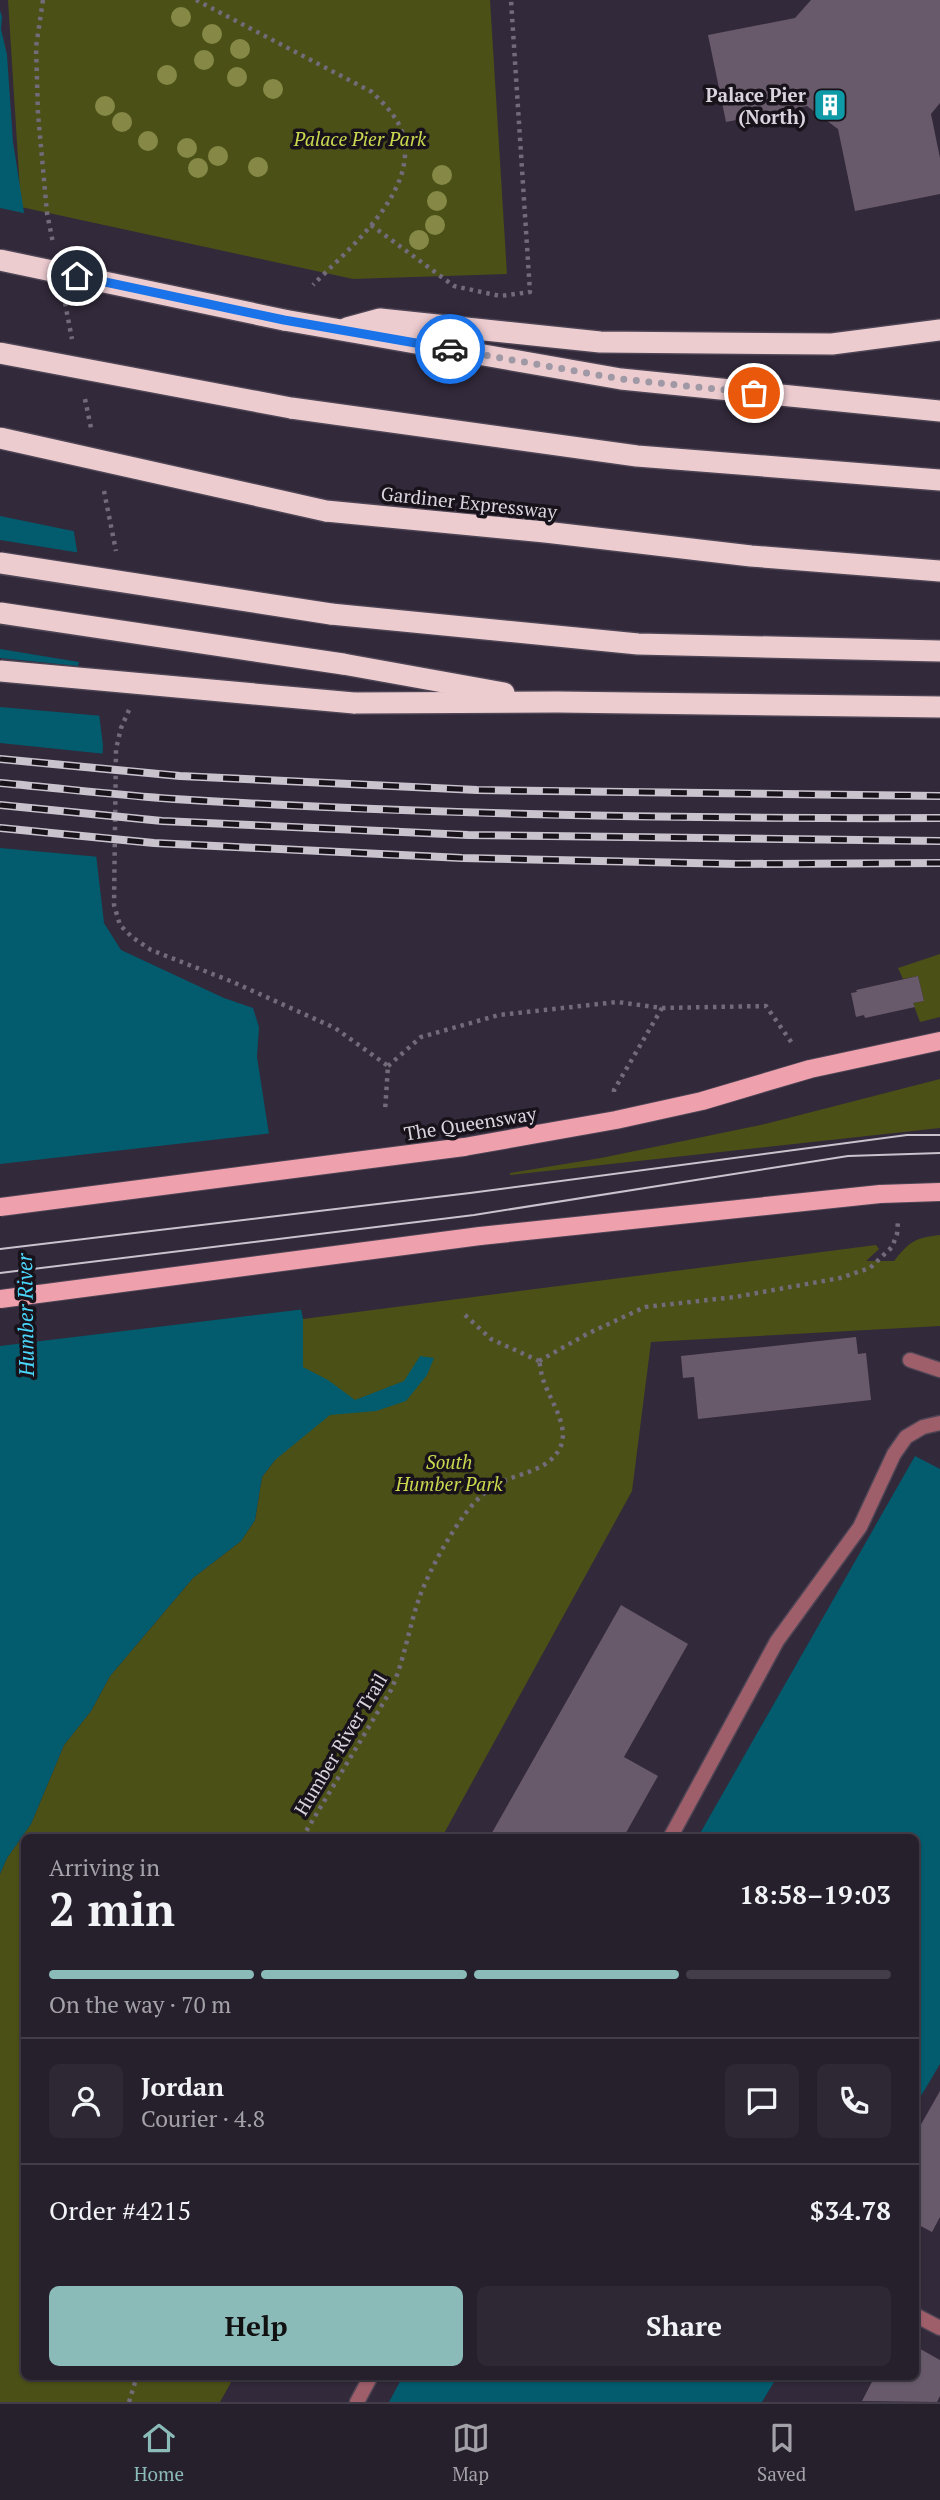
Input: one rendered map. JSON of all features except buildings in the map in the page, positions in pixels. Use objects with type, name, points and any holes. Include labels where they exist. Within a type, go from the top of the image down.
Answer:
[{"type":"highway","points":[[0,260],[284,320],[621,379],[940,411]]},
{"type":"highway","points":[[341,330],[380,319],[600,342],[832,344],[940,330]]},
{"type":"highway","points":[[0,353],[291,408],[637,456],[940,480]]},
{"type":"highway","name":"Gardiner Expressway","points":[[0,438],[326,511],[545,532],[751,556],[940,571]]},
{"type":"highway","points":[[0,563],[331,614],[638,644],[940,651]]},
{"type":"highway","points":[[0,613],[343,664],[558,702]]},
{"type":"highway","points":[[0,671],[354,703],[558,702],[940,707]]},
{"type":"main road","name":"The Queensway","points":[[0,1207],[464,1147],[616,1120],[702,1101],[810,1069],[940,1041]]},
{"type":"main road","points":[[0,1299],[480,1236],[880,1194],[940,1192]]},
{"type":"lane","points":[[910,1360],[940,1370]]},
{"type":"lane","points":[[672,1834],[777,1641],[860,1527],[894,1454],[906,1437],[923,1427],[940,1423]]},
{"type":"lane","points":[[919,2317],[940,2328]]},
{"type":"lane","points":[[357,2402],[369,2380]]},
{"type":"path","points":[[196,0],[372,92],[390,110],[403,134],[405,159],[396,190],[371,225],[313,285]]},
{"type":"path","points":[[371,225],[454,286],[500,296],[530,292],[511,0]]},
{"type":"path","points":[[388,1066],[421,1037],[499,1015],[617,1002],[662,1008],[766,1006],[810,1069]]},
{"type":"path","points":[[616,1120],[614,1090],[662,1008]]},
{"type":"path","points":[[465,1315],[491,1339],[539,1361],[587,1334],[645,1307],[735,1297],[839,1278],[870,1268],[886,1254],[897,1234]]},
{"type":"path","name":"Humber River Trail","points":[[304,1834],[391,1690],[401,1668],[420,1595],[429,1574],[465,1514],[481,1495],[502,1482],[530,1473],[548,1461],[559,1449],[563,1433],[543,1381],[539,1361]]},
{"type":"path","points":[[129,2402],[136,2380]]},
{"type":"green space","name":"Palace Pier Park","points":[[8,0],[490,0],[507,274],[353,279],[21,207]]},
{"type":"green space","points":[[940,954],[940,1017],[920,1022],[913,1003],[924,1001],[918,976],[903,979],[898,968]]},
{"type":"green space","points":[[940,1079],[940,1128],[510,1175],[765,1124]]},
{"type":"green space","name":"South Humber Park","points":[[940,1235],[940,1326],[651,1342],[632,1491],[444,1834],[24,1834],[31,1824],[64,1745],[91,1711],[110,1676],[193,1578],[241,1541],[255,1520],[262,1477],[275,1460],[303,1368],[303,1319],[876,1245],[879,1249],[866,1261],[894,1261],[904,1249],[925,1238]]},
{"type":"green space","name":"South Humber Park","points":[[21,1838],[21,2380],[232,2380],[220,2402],[0,2402],[0,1874]]},
{"type":"water","name":"Humber River","points":[[0,10],[7,55],[13,142],[87,615],[103,746],[96,854],[104,923],[121,950],[224,998],[253,1008],[259,1027],[257,1057],[278,1192],[303,1319],[303,1367],[328,1380],[355,1400],[404,1381],[420,1356],[434,1358],[427,1375],[406,1401],[376,1411],[330,1415],[275,1460],[262,1477],[255,1520],[241,1541],[193,1578],[110,1676],[91,1711],[64,1745],[31,1824],[21,1834],[0,1874]]},
{"type":"water","points":[[915,1456],[940,1469],[940,2064],[919,2099],[919,1834],[700,1834]]},
{"type":"water","points":[[401,2380],[775,2380],[762,2402],[389,2402]]},
{"type":"pier","points":[[0,208],[28,214],[78,532],[0,516]]},
{"type":"pier","points":[[0,540],[81,553],[103,716],[0,707],[0,658],[78,666],[79,662],[0,649]]},
{"type":"pier","points":[[0,743],[106,754],[100,857],[0,848]]},
{"type":"pier","points":[[273,1133],[305,1309],[0,1346],[0,1164]]},
{"type":"tram line","points":[[0,1249],[470,1193],[907,1135],[940,1135]]},
{"type":"tram line","points":[[0,1273],[474,1215],[848,1156],[940,1153]]},
{"type":"railway","points":[[0,759],[180,776],[477,790],[940,796]]},
{"type":"railway","points":[[0,783],[174,799],[365,809],[652,817],[940,818]]},
{"type":"railway","points":[[0,805],[162,821],[468,835],[940,841]]},
{"type":"railway","points":[[0,828],[154,843],[462,858],[737,864],[940,863]]},
{"type":"way so far","points":[[450,349],[621,379],[754,393]]},
{"type":"place","name":"Palace Pier (North)","points":[[830,105]]},
{"type":"route","points":[[77,276],[284,320],[450,349]]}]
